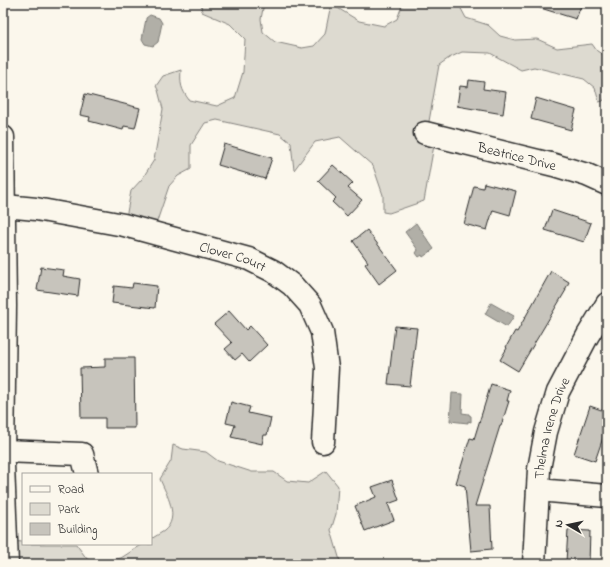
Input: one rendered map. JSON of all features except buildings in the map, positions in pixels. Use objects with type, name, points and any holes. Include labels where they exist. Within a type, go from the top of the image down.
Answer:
[{"type":"street","name":"Beatrice Drive","points":[[425,134],[554,165],[587,175],[607,184]]},
{"type":"street","points":[[3,137],[5,306],[3,455]]},
{"type":"street","name":"Clover Court","points":[[4,206],[36,209],[124,225],[249,259],[273,271],[292,285],[310,305],[322,332],[327,368],[323,442]]},
{"type":"street","name":"Thelma Irene Drive","points":[[534,564],[539,469],[546,432],[558,392],[588,335],[607,304]]},
{"type":"street","points":[[3,451],[82,454],[87,473]]},
{"type":"street","points":[[3,465],[7,564]]},
{"type":"street","points":[[538,490],[607,496]]},
{"type":"green space","points":[[201,3],[264,3],[261,19],[263,32],[275,42],[302,48],[314,46],[325,34],[331,4],[359,21],[384,26],[397,19],[403,3],[436,6],[444,3],[458,3],[466,18],[488,25],[500,36],[515,40],[537,39],[557,48],[592,44],[597,51],[607,57],[607,96],[603,101],[599,102],[595,88],[584,79],[534,67],[521,70],[490,53],[462,52],[449,58],[439,65],[428,127],[436,134],[424,201],[389,213],[383,212],[383,195],[373,166],[340,137],[315,142],[294,170],[291,143],[280,134],[217,120],[205,123],[191,145],[191,169],[178,176],[169,186],[153,233],[125,223],[131,191],[142,179],[154,160],[163,109],[156,86],[163,76],[181,70],[182,86],[184,93],[189,100],[217,106],[235,98],[243,72],[245,39],[230,24],[202,12]]},
{"type":"green space","points":[[173,445],[183,449],[206,452],[218,461],[252,472],[274,472],[287,481],[308,483],[326,471],[338,486],[336,514],[331,530],[341,564],[5,564],[8,541],[22,542],[22,545],[77,545],[87,559],[96,563],[121,558],[141,545],[152,545],[152,538],[164,531],[169,525],[171,519],[171,505],[160,479],[171,461]]},
{"type":"shaded area","points":[[150,15],[159,18],[162,23],[158,42],[153,46],[145,44],[142,39],[146,18]]},
{"type":"shaded area","points":[[416,223],[423,231],[422,232],[434,249],[423,257],[422,255],[419,257],[416,253],[418,250],[405,232]]},
{"type":"shaded area","points":[[491,303],[514,316],[507,327],[485,314]]},
{"type":"shaded area","points":[[452,393],[463,394],[462,413],[469,414],[471,416],[471,422],[450,421]]}]
